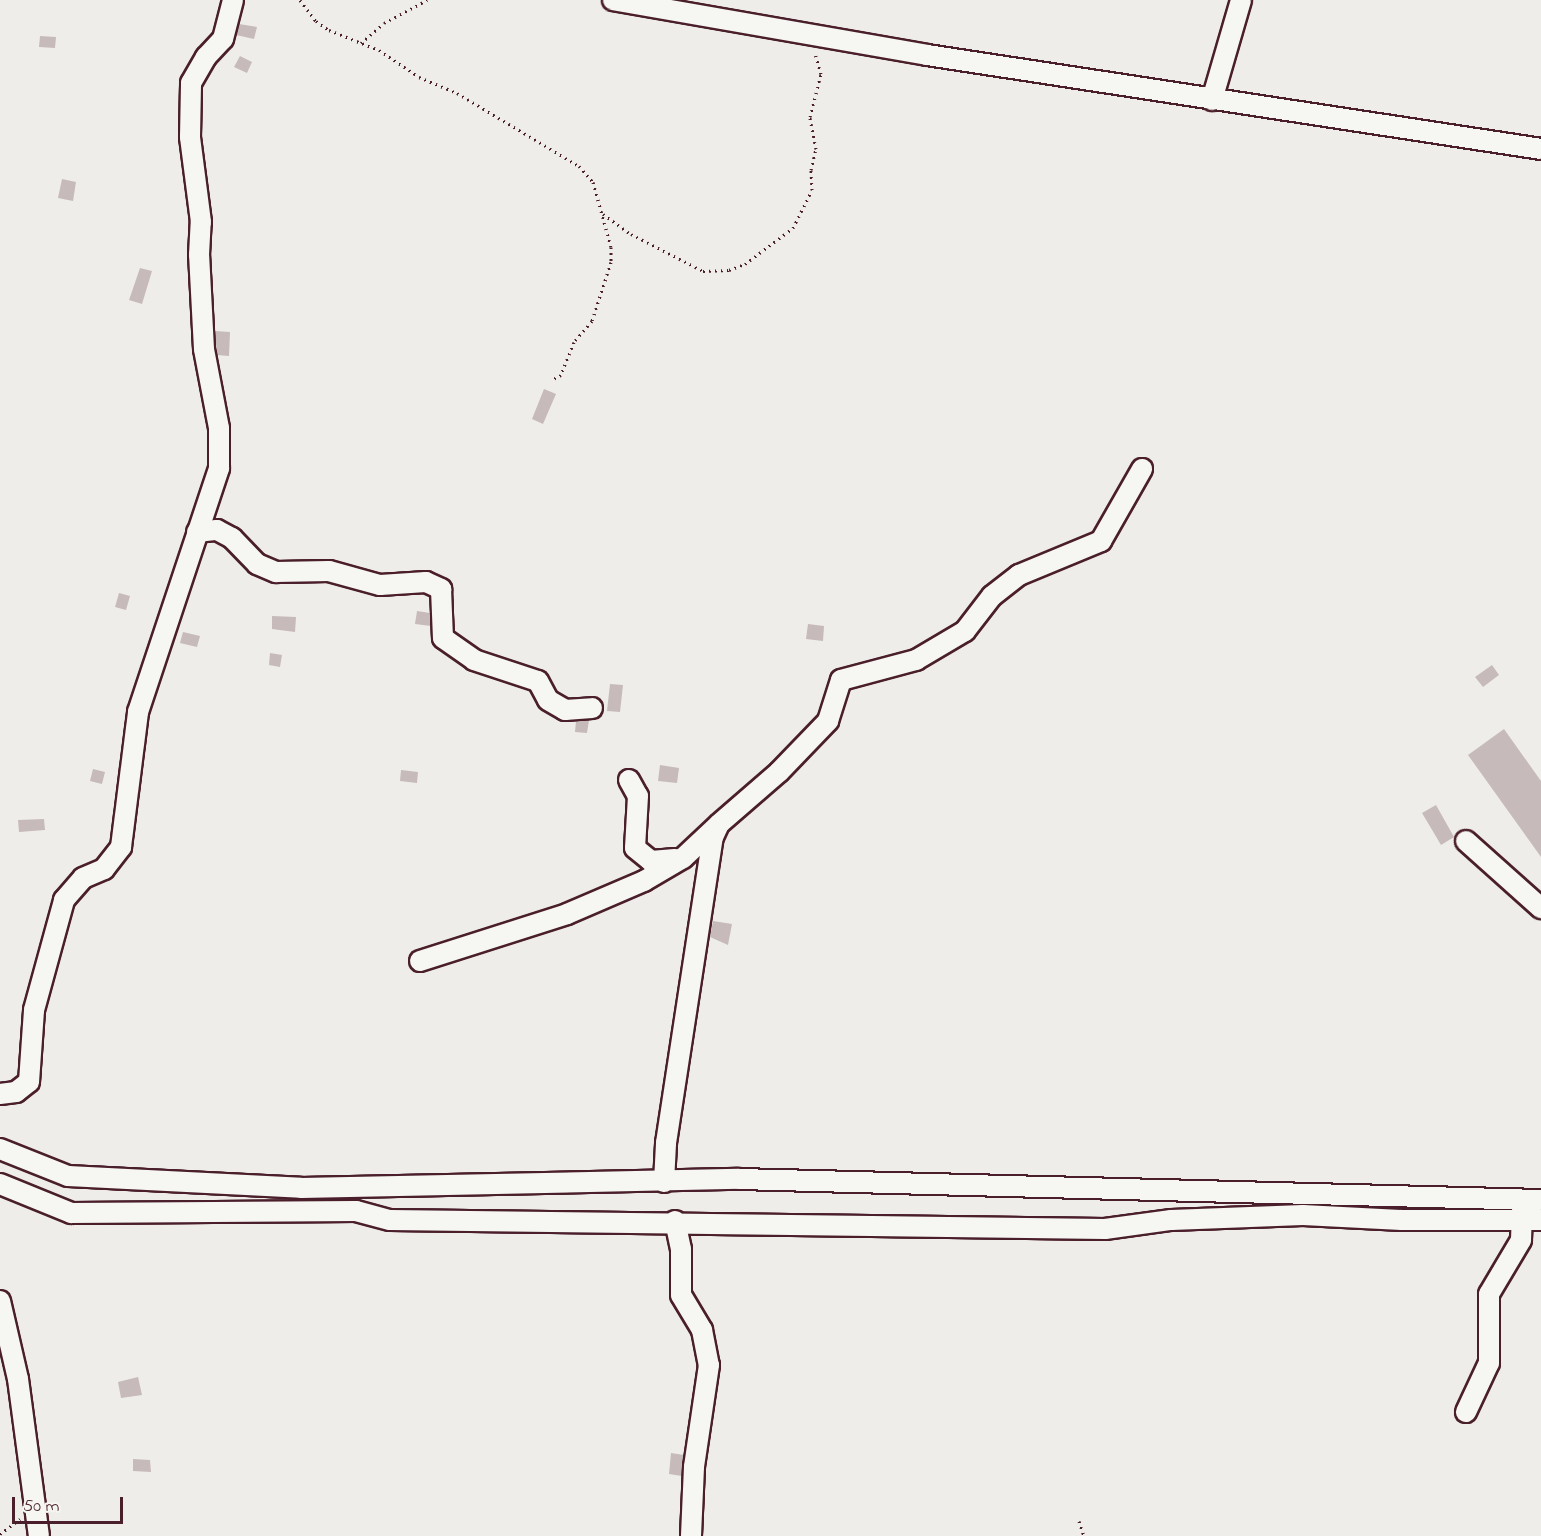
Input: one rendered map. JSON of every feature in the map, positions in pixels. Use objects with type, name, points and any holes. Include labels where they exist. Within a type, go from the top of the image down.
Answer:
[{"type":"street","points":[[0,1094],[16,1092],[29,1082],[34,1010],[64,900],[83,878],[104,869],[121,847],[138,712],[219,468],[219,428],[204,349],[199,255],[201,222],[190,138],[191,83],[206,57],[223,39],[233,0]]},
{"type":"street","points":[[613,0],[673,5],[802,34],[1212,100],[1541,149]]},
{"type":"street","points":[[1212,100],[1241,0]]},
{"type":"street","points":[[420,962],[567,914],[644,881],[683,858],[779,771],[828,721],[841,680],[916,660],[965,631],[992,596],[1019,575],[1101,542],[1142,469]]},
{"type":"street","points":[[197,532],[217,530],[232,538],[257,564],[276,572],[329,571],[380,585],[426,582],[441,589],[443,638],[474,660],[538,681],[548,700],[565,710],[592,708]]},
{"type":"street","points":[[629,780],[638,796],[635,848],[651,861],[702,859],[708,869]]},
{"type":"street","points":[[664,1182],[666,1143],[708,869],[719,825]]},
{"type":"street","points":[[1466,841],[1541,908]]},
{"type":"street","points":[[0,1149],[68,1176],[301,1188],[740,1179],[1531,1200],[1532,1220],[1491,1286],[1491,1354],[1484,1379],[1466,1412]]},
{"type":"street","points":[[0,1184],[71,1213],[356,1211],[390,1220],[675,1221],[1106,1229],[1171,1220],[1304,1215],[1402,1221],[1532,1220]]},
{"type":"street","points":[[675,1221],[681,1249],[681,1295],[702,1330],[710,1365],[694,1467],[691,1536]]},
{"type":"street","points":[[0,1301],[18,1379],[39,1536]]},
{"type":"path","points":[[300,0],[322,26],[392,57],[419,77],[458,93],[579,166],[593,182],[611,247],[611,262],[592,321],[574,342],[561,375],[553,379]]},
{"type":"path","points":[[361,43],[384,23],[427,0]]},
{"type":"path","points":[[601,213],[631,234],[703,271],[729,270],[745,264],[793,228],[812,190],[811,171],[816,149],[810,117],[821,74],[812,45],[802,34]]},
{"type":"path","points":[[1079,1521],[1084,1536]]},
{"type":"building","points":[[239,24],[257,27],[254,39],[236,35]]},
{"type":"building","points":[[40,36],[56,37],[55,48],[39,47]]},
{"type":"building","points":[[240,56],[252,62],[247,73],[234,67]]},
{"type":"building","points":[[62,179],[76,182],[73,201],[58,198]]},
{"type":"building","points":[[140,268],[152,271],[142,304],[129,300]]},
{"type":"building","points":[[215,331],[230,332],[229,356],[217,355]]},
{"type":"building","points":[[544,389],[556,394],[543,424],[532,419]]},
{"type":"building","points":[[119,593],[130,596],[126,610],[115,607]]},
{"type":"building","points":[[417,611],[430,613],[431,626],[415,624]]},
{"type":"building","points":[[272,616],[296,617],[295,632],[272,629]]},
{"type":"building","points":[[808,624],[824,626],[823,641],[806,639]]},
{"type":"building","points":[[183,632],[200,636],[197,647],[180,643]]},
{"type":"building","points":[[270,653],[282,655],[280,667],[269,665]]},
{"type":"building","points":[[1492,665],[1499,675],[1483,687],[1475,677]]},
{"type":"building","points":[[610,684],[623,685],[620,712],[607,711]]},
{"type":"building","points":[[589,720],[587,733],[575,732],[576,721]]},
{"type":"building","points":[[1504,729],[1541,781],[1541,857],[1468,755]]},
{"type":"building","points":[[660,765],[679,768],[677,783],[658,781]]},
{"type":"building","points":[[93,769],[105,772],[102,784],[90,781]]},
{"type":"building","points":[[401,770],[418,772],[417,783],[400,781]]},
{"type":"building","points":[[1436,805],[1454,837],[1441,845],[1422,813]]},
{"type":"building","points":[[44,819],[45,830],[19,832],[18,820]]},
{"type":"building","points":[[713,921],[732,924],[728,945],[710,937]]},
{"type":"building","points":[[138,1377],[142,1395],[121,1398],[118,1382]]},
{"type":"building","points":[[671,1453],[684,1455],[682,1476],[669,1474]]},
{"type":"building","points":[[133,1459],[150,1460],[151,1472],[133,1471]]}]
